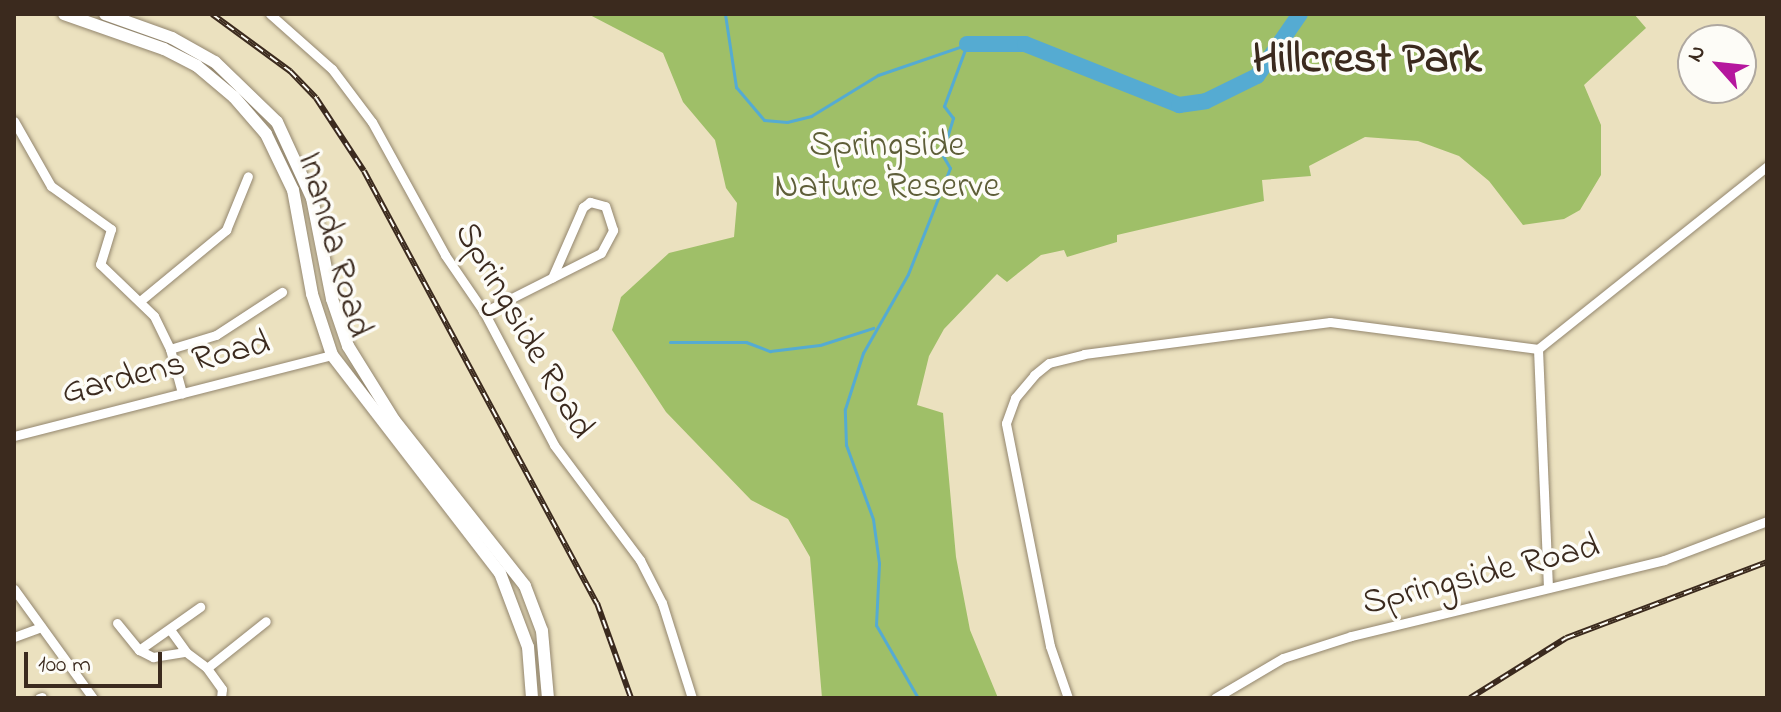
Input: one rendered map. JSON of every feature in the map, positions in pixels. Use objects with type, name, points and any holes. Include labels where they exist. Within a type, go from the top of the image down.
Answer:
[{"type":"main road","name":"Inanda Road","points":[[64,14],[184,59],[223,86],[257,122],[293,190],[312,294],[332,355],[500,573],[528,647],[532,698]]},
{"type":"main road","name":"Inanda Road","points":[[105,14],[172,38],[215,62],[277,122],[312,198],[332,299],[348,346],[394,420],[525,586],[542,631],[548,698]]},
{"type":"street","name":"Springside Road","points":[[270,14],[332,69],[363,109],[445,255],[484,312],[554,445],[620,528],[651,580],[692,698]]},
{"type":"street","points":[[14,121],[51,186],[111,229],[113,236],[100,264],[140,301],[170,349],[182,393]]},
{"type":"street","points":[[1068,698],[1050,646],[1006,423],[1015,398],[1049,363],[1084,354],[1330,322],[1538,349],[1767,166]]},
{"type":"street","points":[[140,301],[226,230],[248,176]]},
{"type":"street","points":[[484,312],[552,278],[606,248],[613,223],[605,206],[590,202],[583,207],[552,278]]},
{"type":"street","points":[[170,349],[216,335],[282,292]]},
{"type":"street","points":[[1538,349],[1548,588]]},
{"type":"street","name":"Gardens Road","points":[[14,436],[332,355]]},
{"type":"street","name":"Springside Road","points":[[1215,698],[1296,654],[1664,560],[1767,521]]},
{"type":"street","points":[[14,589],[93,698]]},
{"type":"street","points":[[139,650],[171,631],[200,607]]},
{"type":"street","points":[[207,668],[266,621]]},
{"type":"street","points":[[117,623],[139,650],[156,658],[186,652]]},
{"type":"street","points":[[14,637],[41,627]]},
{"type":"street","points":[[171,631],[186,652],[207,668],[222,689],[221,698]]},
{"type":"green space","name":"Springside Nature Reserve","points":[[588,14],[1634,14],[1646,28],[1584,85],[1601,125],[1601,175],[1580,210],[1564,219],[1523,225],[1489,181],[1459,156],[1418,141],[1365,137],[1309,166],[1311,176],[1262,180],[1264,201],[1117,235],[1117,242],[1067,257],[1064,250],[1041,255],[1007,282],[997,274],[944,329],[929,356],[917,405],[943,413],[956,557],[970,630],[998,698],[822,698],[810,557],[788,519],[751,500],[666,412],[612,330],[621,297],[669,253],[734,237],[737,203],[726,188],[715,140],[683,102],[663,53]]},
{"type":"waterway","points":[[725,14],[736,87],[764,120],[787,122],[811,116],[878,75],[965,45]]},
{"type":"waterway","points":[[967,44],[1025,44],[1179,105],[1206,101],[1257,76],[1300,14]]},
{"type":"waterway","points":[[918,698],[876,625],[879,563],[873,519],[846,445],[845,409],[863,353],[908,274],[950,168],[942,154],[953,118],[944,106],[967,44]]},
{"type":"waterway","points":[[670,342],[746,342],[770,351],[820,345],[873,328]]},
{"type":"railway","points":[[212,14],[290,71],[316,98],[364,171],[597,603],[631,698]]},
{"type":"railway","points":[[1470,698],[1566,638],[1767,562]]},
{"type":"district","name":"Hillcrest Park","points":[[1367,60]]}]
